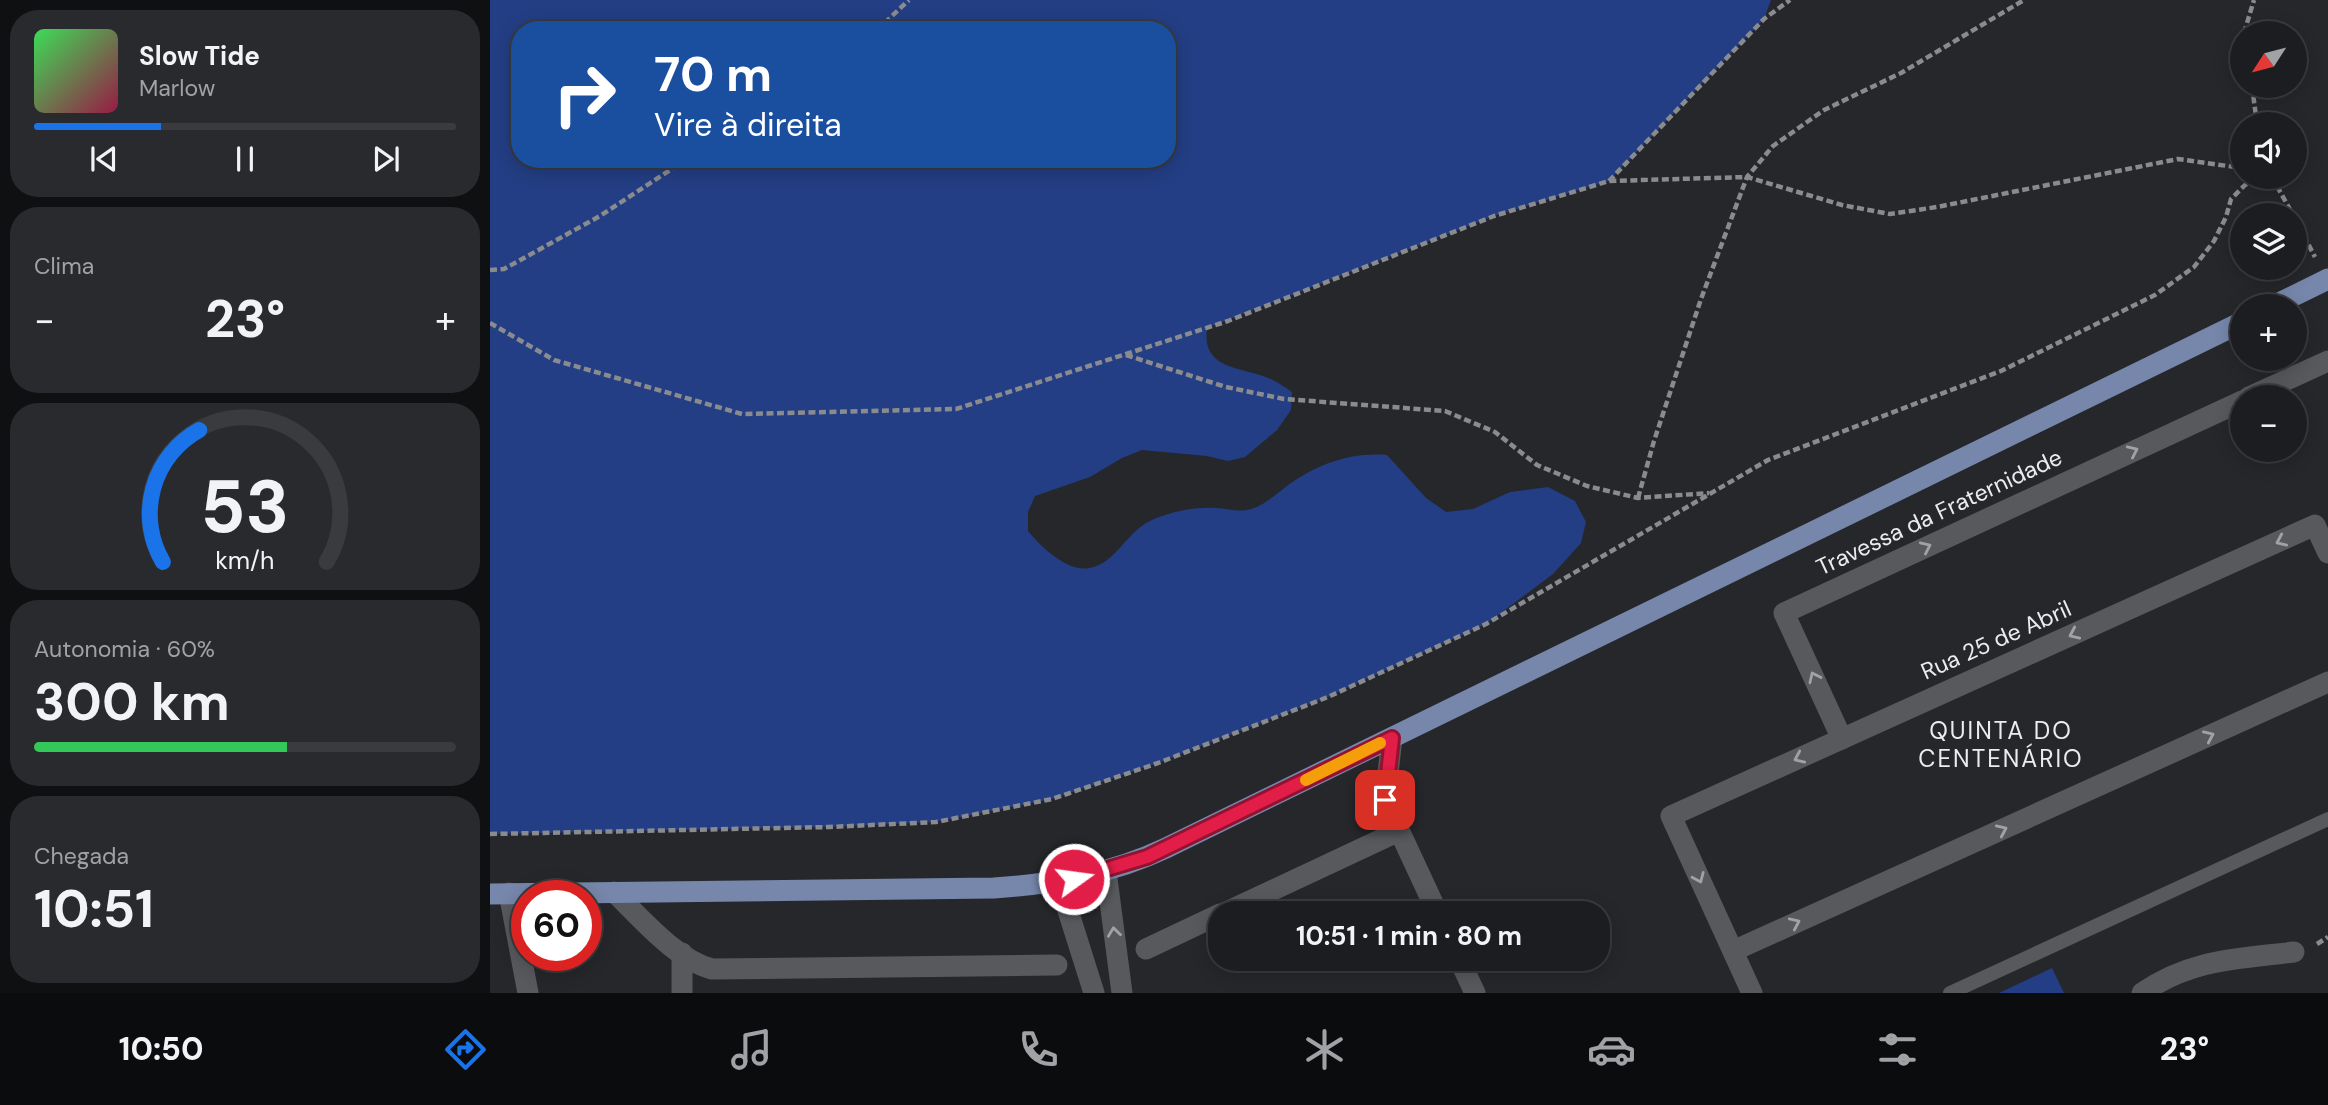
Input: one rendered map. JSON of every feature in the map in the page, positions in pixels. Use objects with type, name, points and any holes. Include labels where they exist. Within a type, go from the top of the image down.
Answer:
[{"type":"main road","points":[[2298,294],[2327,280]]},
{"type":"main road","points":[[499,893],[970,888],[1059,882],[1106,871],[1166,848],[2230,328]]},
{"type":"street","points":[[2275,385],[2328,361]]},
{"type":"street","name":"Travessa da Fraternidade","points":[[1842,739],[1784,613],[2230,407]]},
{"type":"street","name":"Rua 25 de Abril","points":[[1732,951],[1671,816],[2322,522],[2328,553]]},
{"type":"street","points":[[1752,993],[1732,951],[2328,682]]},
{"type":"street","points":[[1392,738],[1385,800],[1432,901]]},
{"type":"street","points":[[1249,901],[1399,831]]},
{"type":"street","points":[[1106,871],[1122,993]]},
{"type":"street","points":[[1059,882],[1094,993]]},
{"type":"street","points":[[614,892],[658,935],[706,968],[725,971],[1058,965]]},
{"type":"street","points":[[499,893],[528,993]]},
{"type":"street","points":[[1146,949],[1208,920]]},
{"type":"street","points":[[2142,993],[2163,979],[2192,966],[2294,951]]},
{"type":"street","points":[[682,953],[682,993]]},
{"type":"street","points":[[1468,971],[1485,993]]},
{"type":"lane","points":[[1950,993],[2328,819]]},
{"type":"path","points":[[887,21],[909,0]]},
{"type":"path","points":[[1609,181],[1764,19],[1790,0]]},
{"type":"path","points":[[1638,498],[1701,299],[1747,177],[1773,146],[1824,110],[1901,73],[2024,0]]},
{"type":"path","points":[[2248,21],[2254,0]]},
{"type":"path","points":[[490,323],[554,360],[742,414],[956,408],[1228,321],[1494,216],[1609,181],[1747,177],[1842,205],[1890,214],[2178,159],[2230,166]]},
{"type":"path","points":[[490,270],[504,269],[600,216],[673,168]]},
{"type":"path","points":[[490,834],[830,827],[936,822],[1052,799],[1158,763],[1328,697],[1486,624],[1768,460],[2001,371],[2155,295],[2193,267],[2214,242],[2231,199],[2241,189]]},
{"type":"path","points":[[2307,241],[2327,280]]},
{"type":"path","points":[[1124,354],[1226,387],[1284,399],[1445,411],[1495,432],[1537,465],[1587,486],[1638,498],[1713,492]]},
{"type":"shaded area","points":[[490,0],[1771,0],[1764,19],[1609,181],[1494,216],[1207,328],[1207,342],[1211,353],[1218,360],[1273,380],[1292,392],[1291,410],[1277,430],[1245,457],[1228,461],[1207,456],[1142,450],[1122,458],[1090,477],[1035,496],[1028,512],[1028,531],[1047,551],[1073,566],[1090,568],[1107,560],[1140,527],[1155,518],[1198,508],[1239,511],[1252,509],[1307,473],[1332,462],[1359,456],[1387,455],[1426,498],[1446,512],[1473,509],[1510,492],[1548,487],[1575,501],[1586,522],[1581,543],[1553,574],[1486,624],[1328,697],[1158,763],[1052,799],[936,822],[829,827],[490,834]]},
{"type":"shaded area","points":[[2052,968],[2064,993],[1999,993]]},
{"type":"slow traffic","points":[[1306,780],[1380,743]]},
{"type":"district","name":"QUINTA DO CENTENÁRIO","points":[[2001,744]]},
{"type":"route","points":[[1074,879],[1147,857],[1392,738],[1385,800]]}]
